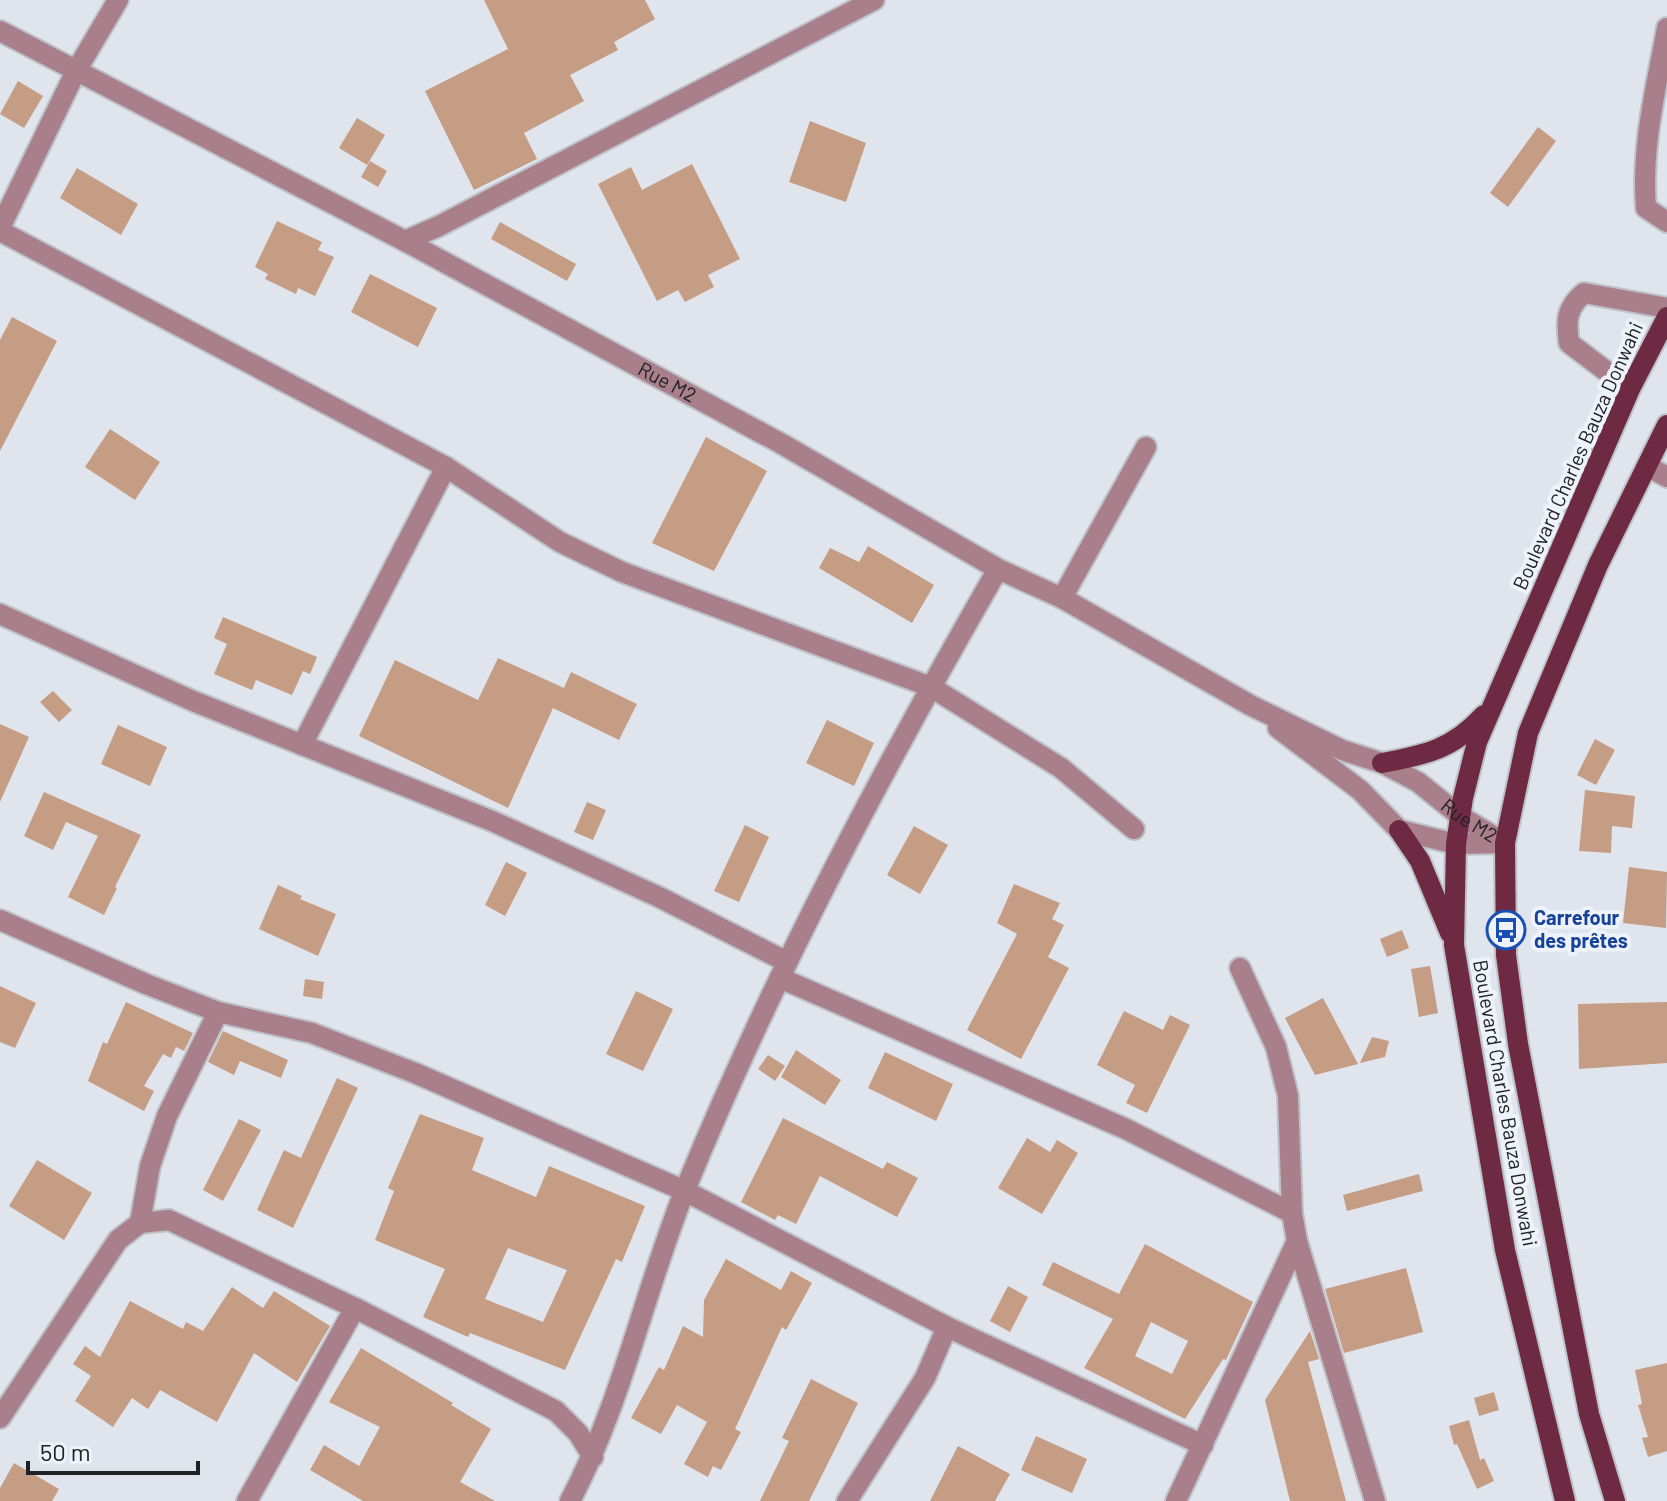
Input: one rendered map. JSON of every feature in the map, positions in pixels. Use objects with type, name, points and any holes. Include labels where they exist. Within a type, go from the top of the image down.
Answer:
[{"type":"main road","name":"Boulevard Charles Bauza Donwahi","points":[[1565,1501],[1505,1250],[1454,945],[1456,844],[1477,742],[1630,389],[1667,317]]},
{"type":"main road","name":"Boulevard Charles Bauza Donwahi","points":[[1615,1501],[1589,1414],[1518,1044],[1506,955],[1505,843],[1528,733],[1598,565],[1667,425]]},
{"type":"main road","points":[[1382,763],[1443,749],[1470,730],[1493,707]]},
{"type":"main road","points":[[1399,830],[1420,861],[1454,945]]},
{"type":"street","points":[[118,0],[76,71],[0,229],[446,467],[560,542],[622,572],[931,687],[1061,768],[1134,829]]},
{"type":"street","points":[[405,241],[874,0]]},
{"type":"street","points":[[1667,28],[1651,115],[1644,176],[1646,208],[1667,222]]},
{"type":"street","name":"Rue M2","points":[[0,31],[405,241],[782,444],[998,569],[1062,598],[1250,705],[1342,750],[1382,763],[1418,782],[1460,816],[1505,843]]},
{"type":"street","points":[[1630,389],[1569,343],[1567,325],[1572,303],[1584,293],[1667,308]]},
{"type":"street","points":[[1062,598],[1146,447]]},
{"type":"street","points":[[1647,466],[1667,477]]},
{"type":"street","points":[[302,745],[446,467]]},
{"type":"street","points":[[570,1501],[593,1457],[685,1191],[784,970],[931,687],[998,569]]},
{"type":"street","points":[[0,614],[193,701],[492,821],[659,897],[784,970],[1126,1129],[1292,1213]]},
{"type":"street","name":"Rue M2","points":[[1250,705],[1360,790],[1399,830],[1456,844],[1505,843]]},
{"type":"street","points":[[0,920],[218,1012],[312,1033],[415,1073],[685,1191],[947,1327],[1203,1445]]},
{"type":"street","points":[[1240,968],[1276,1047],[1288,1096],[1292,1213],[1297,1241],[1375,1501]]},
{"type":"street","points":[[140,1223],[150,1166],[167,1116],[218,1012]]},
{"type":"street","points":[[0,1418],[118,1240],[140,1223],[169,1220],[355,1308],[556,1411],[578,1433],[593,1457]]},
{"type":"street","points":[[1176,1501],[1297,1241]]},
{"type":"street","points":[[247,1501],[355,1308]]},
{"type":"street","points":[[847,1501],[925,1378],[947,1327]]},
{"type":"building","points":[[484,0],[645,0],[655,19],[614,42],[618,50],[570,75],[584,101],[524,133],[537,159],[474,190],[425,91],[508,49]]},
{"type":"building","points":[[18,81],[43,96],[24,128],[0,114]]},
{"type":"building","points":[[357,118],[385,135],[367,165],[339,148]]},
{"type":"building","points":[[810,121],[866,143],[846,202],[789,182]]},
{"type":"building","points":[[1538,127],[1556,141],[1508,207],[1490,193]]},
{"type":"building","points":[[370,161],[387,171],[378,187],[361,177]]},
{"type":"building","points":[[692,164],[740,259],[708,275],[714,287],[685,302],[678,290],[657,301],[598,184],[631,167],[642,190]]},
{"type":"building","points":[[77,168],[138,204],[121,235],[60,198]]},
{"type":"building","points":[[277,221],[322,242],[318,250],[334,257],[315,296],[298,288],[296,294],[265,279],[268,274],[255,267]]},
{"type":"building","points":[[500,222],[576,264],[567,281],[491,239]]},
{"type":"building","points":[[370,274],[437,308],[418,347],[351,312]]},
{"type":"building","points":[[12,317],[57,341],[0,451],[0,340]]},
{"type":"building","points":[[110,429],[160,462],[135,500],[85,467]]},
{"type":"building","points":[[706,437],[767,471],[714,571],[652,543]]},
{"type":"building","points":[[868,546],[934,585],[912,623],[819,568],[830,548],[859,562]]},
{"type":"building","points":[[223,617],[317,657],[310,674],[303,671],[292,695],[256,680],[252,690],[214,674],[227,644],[214,638]]},
{"type":"building","points":[[498,658],[564,688],[571,672],[637,704],[619,740],[553,708],[508,808],[359,736],[395,660],[478,700]]},
{"type":"building","points":[[53,691],[72,710],[59,722],[40,702]]},
{"type":"building","points":[[827,720],[874,743],[854,786],[806,763]]},
{"type":"building","points":[[0,724],[29,737],[0,802]]},
{"type":"building","points":[[118,725],[167,747],[150,786],[101,764]]},
{"type":"building","points":[[1595,739],[1615,750],[1596,785],[1577,775]]},
{"type":"building","points":[[1585,790],[1635,796],[1632,828],[1612,826],[1611,853],[1579,851]]},
{"type":"building","points":[[44,792],[141,835],[104,915],[68,897],[98,836],[66,822],[53,850],[24,836]]},
{"type":"building","points":[[587,802],[606,810],[593,840],[574,832]]},
{"type":"building","points":[[745,825],[769,837],[739,902],[714,891]]},
{"type":"building","points":[[914,826],[948,845],[920,894],[887,875]]},
{"type":"building","points":[[506,862],[527,873],[505,916],[485,905]]},
{"type":"building","points":[[1629,867],[1667,872],[1666,928],[1623,923]]},
{"type":"building","points":[[1014,884],[1060,903],[1052,919],[1064,925],[1048,957],[1069,968],[1021,1059],[967,1030],[1017,934],[997,923]]},
{"type":"building","points":[[278,885],[302,896],[300,899],[336,914],[318,956],[259,929]]},
{"type":"building","points":[[1402,930],[1409,948],[1387,957],[1380,939]]},
{"type":"building","points":[[1430,966],[1438,1013],[1419,1017],[1411,969]]},
{"type":"building","points":[[305,979],[324,982],[322,999],[303,996]]},
{"type":"building","points":[[0,986],[36,1003],[15,1048],[0,1042]]},
{"type":"building","points":[[636,991],[673,1009],[643,1071],[606,1054]]},
{"type":"building","points":[[1323,998],[1358,1064],[1315,1075],[1285,1018]]},
{"type":"building","points":[[126,1002],[193,1033],[184,1051],[176,1047],[171,1058],[163,1054],[144,1086],[154,1091],[144,1111],[88,1081],[103,1042],[107,1044]]},
{"type":"building","points":[[1667,1002],[1667,1063],[1579,1069],[1578,1004]]},
{"type":"building","points":[[1124,1011],[1163,1030],[1170,1015],[1190,1025],[1147,1113],[1126,1103],[1135,1085],[1097,1065]]},
{"type":"building","points":[[223,1031],[288,1060],[281,1078],[240,1061],[234,1075],[208,1062]]},
{"type":"building","points":[[1372,1037],[1389,1041],[1385,1057],[1360,1063]]},
{"type":"building","points":[[796,1050],[841,1080],[825,1105],[781,1077]]},
{"type":"building","points":[[885,1052],[953,1084],[936,1121],[868,1088]]},
{"type":"building","points":[[768,1055],[785,1066],[775,1081],[758,1069]]},
{"type":"building","points":[[337,1078],[358,1088],[293,1228],[257,1210],[284,1150],[301,1158]]},
{"type":"building","points":[[420,1114],[484,1138],[472,1170],[536,1197],[549,1166],[645,1206],[622,1262],[616,1259],[565,1370],[470,1333],[468,1337],[423,1317],[445,1269],[375,1240],[394,1191],[388,1188]],"holes":[[[508,1248],[567,1270],[543,1322],[485,1299]]]},
{"type":"building","points":[[783,1118],[883,1169],[887,1162],[918,1178],[897,1217],[820,1176],[796,1224],[778,1215],[775,1220],[741,1202]]},
{"type":"building","points":[[239,1119],[261,1130],[223,1201],[203,1190]]},
{"type":"building","points":[[1027,1138],[1050,1152],[1057,1140],[1078,1153],[1042,1214],[998,1188]]},
{"type":"building","points":[[37,1160],[92,1193],[64,1240],[9,1206]]},
{"type":"building","points":[[1419,1174],[1423,1191],[1347,1211],[1343,1195]]},
{"type":"building","points":[[1145,1244],[1253,1302],[1226,1360],[1223,1359],[1185,1419],[1084,1368],[1113,1319],[1042,1285],[1053,1262],[1119,1294]],"holes":[[[1151,1322],[1188,1341],[1172,1374],[1135,1356]]]},
{"type":"building","points":[[726,1259],[781,1290],[791,1271],[812,1283],[786,1330],[782,1327],[735,1429],[741,1432],[721,1470],[713,1466],[708,1477],[684,1464],[707,1422],[677,1405],[661,1434],[631,1418],[659,1367],[664,1370],[683,1326],[703,1337],[704,1300]]},
{"type":"building","points":[[1406,1268],[1423,1332],[1344,1353],[1325,1289]]},
{"type":"building","points":[[1008,1286],[1028,1297],[1010,1332],[990,1321]]},
{"type":"building","points":[[232,1287],[263,1308],[274,1291],[330,1326],[297,1382],[254,1353],[217,1422],[160,1390],[148,1409],[132,1398],[113,1427],[75,1401],[91,1376],[73,1364],[85,1346],[100,1357],[130,1301],[183,1329],[186,1322],[203,1331]]},
{"type":"building","points":[[1310,1331],[1319,1359],[1308,1362],[1346,1501],[1290,1501],[1265,1400]]},
{"type":"building","points":[[361,1348],[491,1429],[460,1482],[495,1501],[363,1501],[310,1470],[324,1445],[359,1466],[380,1427],[329,1402]]},
{"type":"building","points":[[1667,1363],[1667,1451],[1648,1457],[1642,1438],[1648,1437],[1638,1405],[1642,1404],[1635,1370]]},
{"type":"building","points":[[811,1379],[858,1403],[809,1501],[760,1501],[789,1441],[782,1438]]},
{"type":"building","points":[[1494,1392],[1499,1410],[1479,1416],[1474,1398]]},
{"type":"building","points":[[1469,1420],[1480,1460],[1484,1458],[1494,1481],[1477,1489],[1457,1444],[1454,1445],[1449,1426]]},
{"type":"building","points":[[1036,1436],[1087,1459],[1072,1493],[1021,1470]]},
{"type":"building","points":[[958,1446],[1010,1474],[995,1501],[930,1501]]},
{"type":"building","points":[[14,1463],[59,1489],[52,1501],[0,1501],[0,1488]]},
{"type":"place","name":"Carrefour des prêtes","points":[[1506,930]]}]
